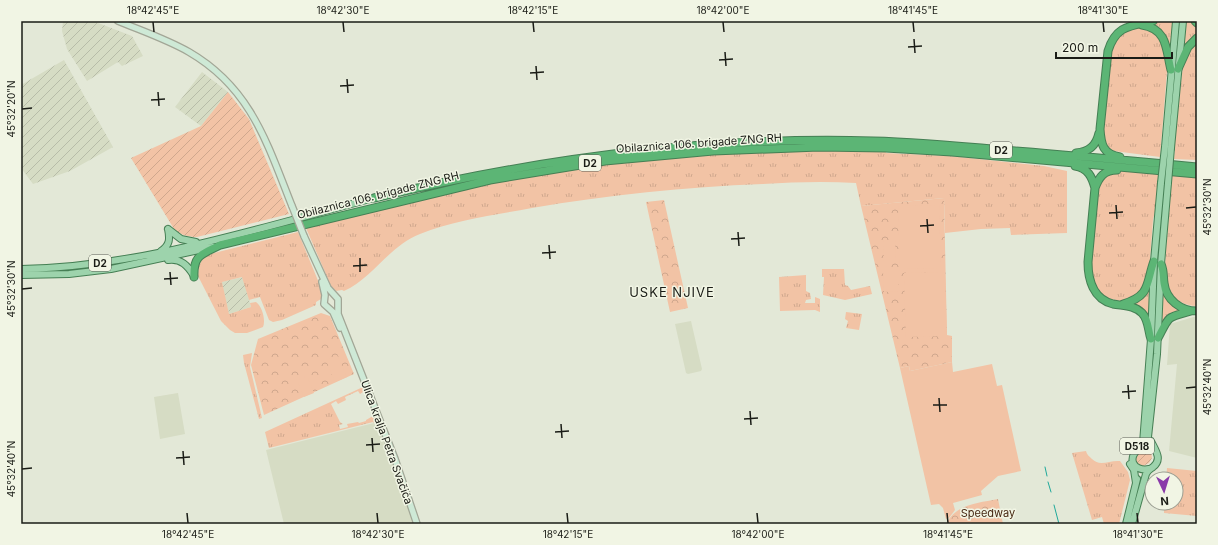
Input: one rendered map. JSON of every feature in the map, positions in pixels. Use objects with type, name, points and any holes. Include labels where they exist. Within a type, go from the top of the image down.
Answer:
[{"type":"highway","points":[[1134,165],[1127,158],[1115,156],[1106,151],[1101,143],[1100,129],[1106,66],[1112,40],[1118,32],[1128,26],[1153,21]]},
{"type":"highway","points":[[1137,24],[1151,27],[1160,34],[1166,44],[1175,69]]},
{"type":"highway","points":[[1175,69],[1188,47],[1197,38]]},
{"type":"highway","points":[[1059,158],[1089,150],[1096,143],[1100,129]]},
{"type":"highway","name":"Obilaznica 106. brigade ZNG RH","points":[[374,198],[541,164],[636,151],[708,144],[791,141],[873,141],[945,145],[1134,165],[1197,174]]},
{"type":"highway","name":"Obilaznica 106. brigade ZNG RH","points":[[220,245],[490,180],[604,161],[669,154],[788,148],[858,148],[1059,158]]},
{"type":"highway","points":[[1059,158],[1085,170],[1091,177],[1095,188]]},
{"type":"highway","points":[[1134,165],[1106,172],[1100,177],[1095,188],[1088,262],[1089,277],[1093,290],[1098,296],[1111,304],[1137,309],[1142,313],[1148,325],[1149,333],[1155,339],[1171,317],[1195,311]]},
{"type":"highway","name":"Obilaznica 106. brigade ZNG RH","points":[[1134,165],[1197,167]]},
{"type":"highway","points":[[194,277],[194,267],[197,259],[204,252],[220,245]]},
{"type":"highway","points":[[1121,305],[1136,299],[1142,294],[1149,282],[1151,270],[1158,263],[1164,271],[1165,289],[1173,301],[1183,309],[1195,311]]},
{"type":"main road","points":[[118,21],[188,52],[212,67],[229,83],[247,105],[260,128],[319,270],[328,288],[338,299],[338,306],[334,309],[329,309],[324,304],[325,292],[319,270]]},
{"type":"main road","name":"D518","points":[[1126,524],[1139,483],[1154,460],[1154,453],[1148,442],[1146,432],[1155,339],[1158,263],[1175,69],[1176,21]]},
{"type":"main road","name":"D518","points":[[1175,69],[1183,21]]},
{"type":"main road","name":"Obilaznica 106. brigade ZNG RH","points":[[21,269],[57,268],[155,254],[374,198]]},
{"type":"main road","points":[[155,254],[163,250],[169,243],[170,237],[168,229],[177,237],[185,240],[194,242],[207,241]]},
{"type":"main road","name":"Obilaznica 106. brigade ZNG RH","points":[[21,275],[94,272],[220,245]]},
{"type":"main road","points":[[151,261],[178,261],[186,265],[194,277]]},
{"type":"main road","points":[[324,299],[329,295],[334,295]]},
{"type":"main road","name":"Ulica kralja Petra Svačića","points":[[338,306],[338,314],[393,453],[416,524]]},
{"type":"main road","name":"Ulica kralja Petra Svačića","points":[[329,309],[333,312],[356,360]]},
{"type":"main road","name":"D518","points":[[1132,524],[1139,483],[1132,455],[1140,445],[1146,432]]},
{"type":"main road","name":"D518","points":[[1136,467],[1147,469],[1155,465],[1158,458],[1157,451],[1146,432]]},
{"type":"main road","name":"D518","points":[[1139,483],[1129,458],[1131,450],[1140,445],[1150,447]]},
{"type":"shaded area","points":[[63,21],[93,21],[132,36],[143,56],[122,66],[118,62],[87,81],[67,49],[62,31]]},
{"type":"shaded area","points":[[64,60],[113,147],[70,171],[33,184],[21,168],[21,85]]},
{"type":"shaded area","points":[[202,72],[228,92],[201,126],[175,107]]},
{"type":"shaded area","points":[[243,277],[251,307],[229,314],[221,282]]},
{"type":"shaded area","points":[[1197,316],[1197,458],[1169,451],[1177,364],[1167,365],[1170,324]]},
{"type":"shaded area","points":[[691,321],[702,369],[701,371],[688,374],[686,373],[675,324]]},
{"type":"shaded area","points":[[178,393],[185,434],[160,439],[154,397]]},
{"type":"shaded area","points":[[378,422],[391,451],[415,524],[284,524],[266,450]]},
{"type":"green space","points":[[1158,21],[1174,21],[1171,51],[1148,24]]},
{"type":"green space","points":[[1185,21],[1193,21],[1197,25],[1197,35],[1182,51]]},
{"type":"green space","points":[[1136,26],[1158,34],[1168,59],[1160,157],[1114,151],[1106,144],[1102,134],[1110,53],[1116,37]]},
{"type":"green space","points":[[1197,39],[1197,160],[1174,159],[1175,148],[1173,148],[1184,59]]},
{"type":"green space","points":[[228,92],[249,119],[289,214],[197,237],[191,237],[179,233],[174,229],[131,158],[201,126]]},
{"type":"green space","points":[[785,150],[886,150],[886,153],[950,156],[1044,166],[1067,171],[1067,233],[1011,235],[1010,228],[981,229],[945,233],[944,198],[861,206],[856,183],[798,182],[676,189],[561,203],[461,221],[433,229],[409,239],[399,246],[364,278],[354,285],[344,291],[336,291],[331,286],[306,228],[510,178],[643,159]]},
{"type":"green space","points":[[1132,170],[1159,173],[1156,208],[1153,219],[1149,273],[1145,284],[1137,294],[1121,301],[1107,298],[1102,295],[1095,286],[1090,271],[1096,190],[1103,175],[1114,171]]},
{"type":"green space","points":[[1172,174],[1197,176],[1197,306],[1184,303],[1174,297],[1166,276],[1165,263],[1168,201]]},
{"type":"green space","points":[[944,198],[947,335],[952,336],[952,362],[910,371],[909,366],[900,368],[861,206]]},
{"type":"green space","points":[[664,200],[688,308],[670,312],[646,202]]},
{"type":"green space","points":[[939,205],[941,268],[900,269],[898,206]]},
{"type":"green space","points":[[298,232],[322,291],[321,299],[316,302],[316,305],[282,320],[273,322],[269,320],[260,297],[249,300],[242,277],[222,282],[229,314],[251,307],[250,303],[256,302],[262,310],[264,317],[263,327],[247,333],[235,333],[230,330],[221,321],[198,276],[199,266],[202,259],[210,254]]},
{"type":"green space","points":[[883,240],[895,240],[896,263],[884,263]]},
{"type":"green space","points":[[822,269],[844,269],[845,285],[851,290],[870,286],[872,294],[845,300],[823,295],[824,277],[822,277]]},
{"type":"green space","points":[[883,271],[898,271],[898,291],[884,292]]},
{"type":"green space","points":[[945,272],[947,336],[906,337],[904,273]]},
{"type":"green space","points":[[806,275],[806,291],[810,293],[811,299],[806,300],[805,303],[815,303],[815,297],[820,299],[820,312],[815,310],[780,311],[779,277]]},
{"type":"green space","points":[[1150,283],[1150,322],[1129,305]]},
{"type":"green space","points":[[1162,288],[1184,311],[1160,326]]},
{"type":"green space","points":[[846,312],[862,314],[859,330],[846,328],[848,321],[845,319]]},
{"type":"green space","points":[[321,313],[330,316],[354,374],[264,415],[251,365],[258,339]]},
{"type":"green space","points":[[252,353],[250,367],[262,418],[259,419],[243,355]]},
{"type":"green space","points":[[337,355],[347,377],[335,382],[326,360]]},
{"type":"green space","points":[[952,362],[953,372],[992,364],[997,386],[1002,385],[1021,471],[998,476],[981,491],[982,495],[953,503],[955,510],[949,518],[946,519],[943,508],[939,504],[931,505],[900,368],[909,366],[910,371]]},
{"type":"green space","points":[[307,376],[314,393],[304,397],[297,380]]},
{"type":"green space","points":[[363,387],[363,392],[360,394],[358,391],[345,397],[346,400],[338,404],[336,401],[331,404],[340,422],[343,424],[339,425],[340,429],[348,427],[347,424],[366,421],[373,416],[376,418],[374,423],[373,422],[269,448],[265,432]]},
{"type":"green space","points":[[1144,448],[1151,452],[1152,458],[1149,463],[1143,466],[1139,465],[1135,459],[1135,455]]},
{"type":"green space","points":[[1086,451],[1092,459],[1098,463],[1120,461],[1128,472],[1130,480],[1119,524],[1104,524],[1102,517],[1092,520],[1072,453]]},
{"type":"green space","points":[[1167,468],[1197,471],[1197,516],[1164,513],[1164,511],[1184,511],[1184,471],[1167,471]]},
{"type":"green space","name":"Speedway","points":[[998,499],[1003,524],[946,524],[950,517],[962,508],[975,503]]},
{"type":"waterway","points":[[1045,467],[1047,476]]},
{"type":"waterway","points":[[1048,482],[1051,492]]},
{"type":"waterway","points":[[1054,505],[1059,524]]},
{"type":"district","name":"USKE NJIVE","points":[[672,292]]}]
